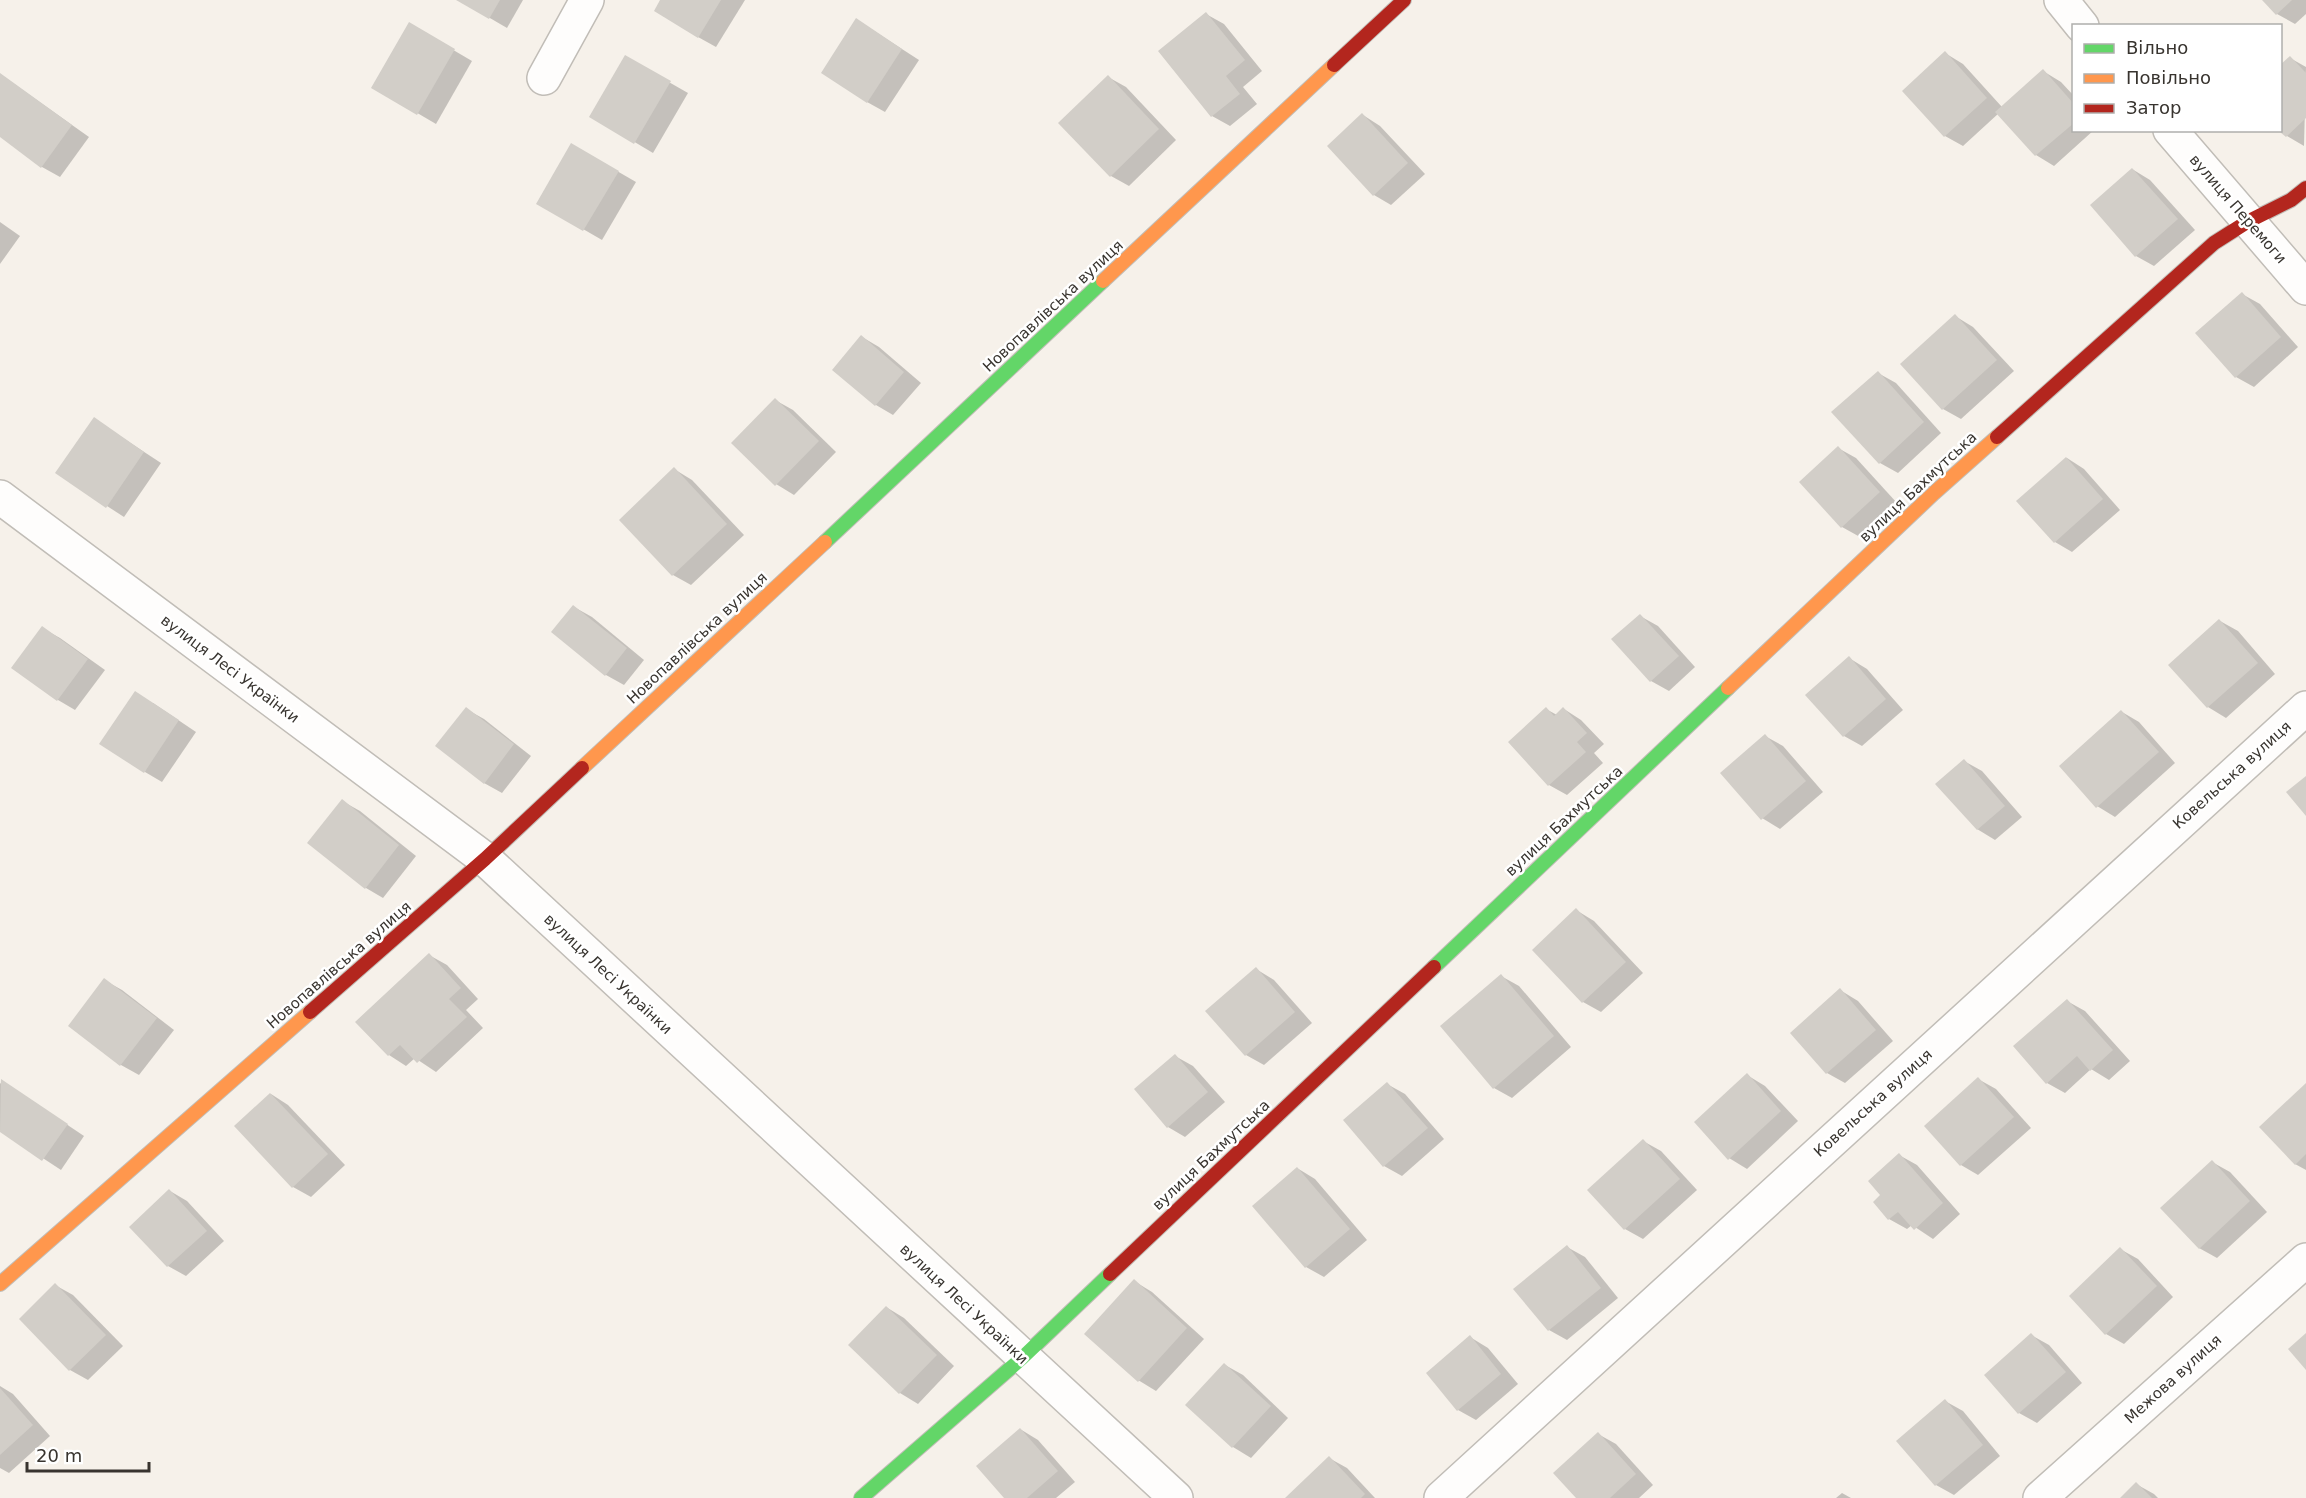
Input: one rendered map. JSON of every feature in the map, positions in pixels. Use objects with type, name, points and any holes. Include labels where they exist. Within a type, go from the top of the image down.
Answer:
[{"type":"street","points":[[544,78],[587,0]]},
{"type":"street","name":"Новопавлівська вулиця","points":[[0,1284],[485,859],[1404,0]]},
{"type":"street","points":[[2061,0],[2080,24]]},
{"type":"street","name":"вулиця Перемоги","points":[[2172,132],[2306,288]]},
{"type":"street","name":"вулиця Бахмутська","points":[[861,1498],[1022,1358],[1934,493],[2214,243],[2247,222],[2290,200],[2306,188]]},
{"type":"street","name":"вулиця Лесі Українки","points":[[0,497],[485,859],[1176,1498]]},
{"type":"street","name":"Ковельська вулиця","points":[[1441,1498],[2306,708]]},
{"type":"street","name":"Межова вулиця","points":[[2040,1498],[2306,1260]]},
{"type":"building","points":[[456,0],[500,0],[489,19]]},
{"type":"building","points":[[660,0],[721,0],[698,38],[654,11]]},
{"type":"building","points":[[2262,0],[2292,0],[2276,15]]},
{"type":"building","points":[[1206,12],[1245,60],[1226,76],[1240,94],[1211,117],[1158,51]]},
{"type":"building","points":[[856,18],[902,49],[867,103],[821,73]]},
{"type":"building","points":[[409,22],[455,49],[417,115],[371,88]]},
{"type":"building","points":[[1945,51],[1987,98],[1944,137],[1902,91]]},
{"type":"building","points":[[625,55],[671,81],[634,144],[589,117]]},
{"type":"building","points":[[2290,56],[2306,73],[2306,118],[2286,137],[2280,132],[2282,132],[2282,63]]},
{"type":"building","points":[[2043,69],[2072,102],[2072,125],[2035,156],[1995,112]]},
{"type":"building","points":[[0,73],[72,125],[41,168],[0,137]]},
{"type":"building","points":[[1108,75],[1159,129],[1110,177],[1058,123]]},
{"type":"building","points":[[1362,113],[1408,163],[1373,196],[1327,146]]},
{"type":"building","points":[[571,143],[619,171],[583,231],[536,204]]},
{"type":"building","points":[[2132,168],[2178,219],[2135,257],[2090,205]]},
{"type":"building","points":[[2242,292],[2281,337],[2235,378],[2195,333]]},
{"type":"building","points":[[1955,314],[1997,360],[1942,410],[1900,364]]},
{"type":"building","points":[[861,335],[904,372],[875,406],[832,370]]},
{"type":"building","points":[[1878,371],[1924,422],[1879,464],[1831,412]]},
{"type":"building","points":[[775,398],[819,441],[775,486],[731,443]]},
{"type":"building","points":[[94,417],[144,452],[106,508],[55,473]]},
{"type":"building","points":[[1838,446],[1880,492],[1841,528],[1799,482]]},
{"type":"building","points":[[2066,457],[2103,499],[2054,543],[2016,501]]},
{"type":"building","points":[[674,467],[727,524],[672,576],[619,520]]},
{"type":"building","points":[[573,605],[627,648],[605,676],[551,632]]},
{"type":"building","points":[[1640,614],[1679,656],[1650,682],[1611,639]]},
{"type":"building","points":[[2219,619],[2258,663],[2207,708],[2168,665]]},
{"type":"building","points":[[42,626],[88,659],[57,701],[11,668]]},
{"type":"building","points":[[1849,656],[1886,699],[1843,737],[1805,695]]},
{"type":"building","points":[[135,691],[179,720],[144,773],[99,744]]},
{"type":"building","points":[[466,707],[514,744],[484,784],[435,746]]},
{"type":"building","points":[[1546,707],[1554,716],[1563,707],[1587,733],[1577,742],[1586,752],[1548,786],[1508,742]]},
{"type":"building","points":[[2121,710],[2159,752],[2096,808],[2059,766]]},
{"type":"building","points":[[1765,734],[1806,781],[1761,820],[1720,773]]},
{"type":"building","points":[[1964,759],[2005,806],[1977,830],[1935,784]]},
{"type":"building","points":[[2306,776],[2306,816],[2286,792]]},
{"type":"building","points":[[342,799],[399,845],[365,889],[307,843]]},
{"type":"building","points":[[1576,908],[1626,962],[1582,1003],[1532,950]]},
{"type":"building","points":[[429,953],[461,988],[449,999],[467,1017],[417,1063],[400,1045],[388,1056],[355,1022]]},
{"type":"building","points":[[1256,967],[1295,1012],[1245,1056],[1205,1011]]},
{"type":"building","points":[[1501,974],[1554,1036],[1493,1089],[1440,1026]]},
{"type":"building","points":[[104,978],[157,1018],[120,1066],[68,1026]]},
{"type":"building","points":[[1840,988],[1876,1030],[1826,1074],[1790,1033]]},
{"type":"building","points":[[2067,999],[2113,1050],[2090,1071],[2077,1056],[2046,1084],[2013,1046]]},
{"type":"building","points":[[1175,1054],[1208,1092],[1167,1128],[1134,1089]]},
{"type":"building","points":[[1747,1073],[1781,1111],[1728,1160],[1694,1122]]},
{"type":"building","points":[[1978,1077],[2014,1117],[1960,1166],[1924,1126]]},
{"type":"building","points":[[1,1079],[68,1124],[42,1161],[0,1132]]},
{"type":"building","points":[[1387,1082],[1428,1128],[1383,1167],[1343,1120]]},
{"type":"building","points":[[2306,1083],[2306,1154],[2295,1165],[2259,1127]]},
{"type":"building","points":[[270,1093],[328,1154],[292,1188],[234,1126]]},
{"type":"building","points":[[1643,1139],[1680,1179],[1624,1230],[1587,1190]]},
{"type":"building","points":[[1899,1153],[1943,1203],[1914,1230],[1898,1212],[1888,1220],[1873,1202],[1880,1195],[1868,1181]]},
{"type":"building","points":[[2212,1160],[2250,1201],[2199,1249],[2160,1208]]},
{"type":"building","points":[[1297,1167],[1350,1229],[1305,1268],[1252,1206]]},
{"type":"building","points":[[169,1189],[207,1231],[167,1267],[129,1227]]},
{"type":"building","points":[[1567,1245],[1601,1288],[1548,1331],[1513,1289]]},
{"type":"building","points":[[2120,1247],[2157,1286],[2105,1335],[2069,1296]]},
{"type":"building","points":[[1134,1279],[1187,1328],[1138,1382],[1084,1334]]},
{"type":"building","points":[[55,1283],[106,1335],[69,1371],[19,1319]]},
{"type":"building","points":[[886,1306],[937,1355],[899,1394],[848,1345]]},
{"type":"building","points":[[2031,1333],[2066,1372],[2018,1414],[1984,1375]]},
{"type":"building","points":[[2306,1333],[2306,1370],[2288,1349]]},
{"type":"building","points":[[1470,1335],[1501,1374],[1457,1411],[1426,1373]]},
{"type":"building","points":[[1224,1363],[1271,1406],[1232,1448],[1185,1405]]},
{"type":"building","points":[[0,1388],[33,1425],[0,1455]]},
{"type":"building","points":[[1945,1399],[1983,1445],[1935,1486],[1896,1441]]},
{"type":"building","points":[[1020,1428],[1058,1471],[1027,1498],[1004,1498],[976,1466]]},
{"type":"building","points":[[1598,1432],[1636,1474],[1610,1498],[1576,1498],[1553,1473]]},
{"type":"building","points":[[1329,1456],[1365,1494],[1361,1498],[1285,1498]]},
{"type":"building","points":[[2136,1482],[2152,1498],[2120,1498]]},
{"type":"traffic: fast","points":[[825,542],[1103,281]]},
{"type":"traffic: fast","points":[[1434,967],[1728,688]]},
{"type":"traffic: fast","points":[[861,1498],[1022,1358],[1110,1274]]},
{"type":"traffic: slow","points":[[1103,281],[1334,65]]},
{"type":"traffic: slow","points":[[1728,688],[1934,493],[1997,437]]},
{"type":"traffic: slow","points":[[582,768],[825,542]]},
{"type":"traffic: slow","points":[[0,1284],[310,1012]]},
{"type":"traffic: jam","points":[[1334,65],[1404,0]]},
{"type":"traffic: jam","points":[[1997,437],[2214,243],[2247,222],[2291,200],[2306,188]]},
{"type":"traffic: jam","points":[[310,1012],[485,859],[582,768]]},
{"type":"traffic: jam","points":[[1110,1274],[1434,967]]}]
